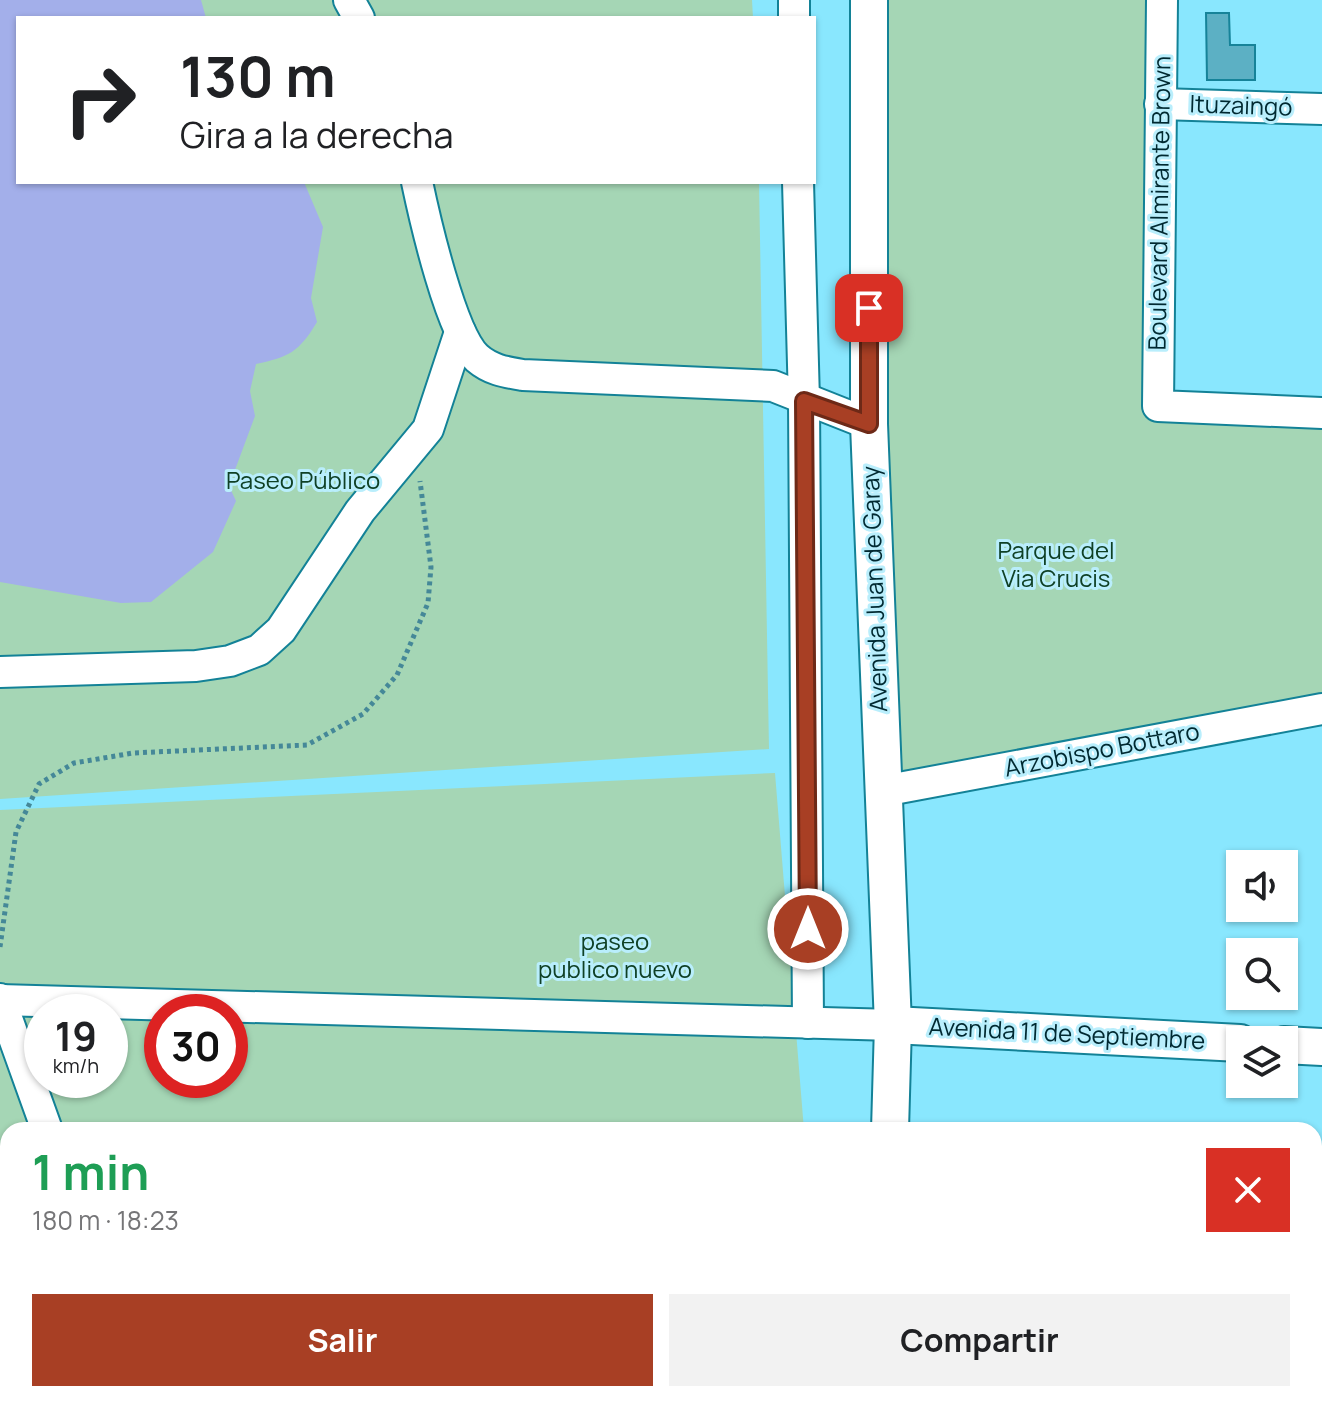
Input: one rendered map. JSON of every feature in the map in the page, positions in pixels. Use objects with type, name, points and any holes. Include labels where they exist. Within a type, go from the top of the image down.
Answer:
[{"type":"main road","name":"Avenida Juan de Garay","points":[[869,0],[869,424],[893,1025],[890,1122]]},
{"type":"main road","name":"Avenida 11 de Septiembre","points":[[893,1025],[1226,1042]]},
{"type":"main road","points":[[1298,1046],[1322,1047]]},
{"type":"street","name":"Boulevard Almirante Brown","points":[[1162,0],[1158,406],[1322,413]]},
{"type":"street","name":"Ituzaingó","points":[[1160,104],[1322,109]]},
{"type":"street","points":[[418,184],[460,332],[475,356],[493,370],[523,375],[773,386],[804,401],[869,424]]},
{"type":"street","points":[[798,184],[804,401],[808,1023]]},
{"type":"street","points":[[0,672],[196,666],[230,661],[259,650],[281,630],[360,511],[415,448],[437,406],[460,332]]},
{"type":"street","name":"Arzobispo Bottaro","points":[[883,791],[1322,709]]},
{"type":"street","points":[[44,1122],[0,1000],[893,1025]]},
{"type":"path","points":[[0,947],[16,832],[39,784],[74,763],[133,753],[307,745],[363,714],[397,675],[428,603],[431,567],[415,448]]},
{"type":"green space","name":"Paseo Público","points":[[0,0],[752,0],[753,16],[16,16],[16,184],[759,184],[769,749],[0,799]]},
{"type":"green space","name":"Parque del Via Crucis","points":[[858,0],[1154,0],[1151,410],[1322,419],[1322,697],[882,785]]},
{"type":"green space","name":"paseo publico nuevo","points":[[775,773],[803,1122],[0,1122],[0,810]]},
{"type":"water","points":[[0,0],[201,0],[205,16],[16,16],[16,184],[305,184],[323,227],[311,298],[317,322],[292,352],[256,364],[250,391],[255,416],[229,486],[236,501],[213,552],[151,602],[121,603],[0,582]]},
{"type":"building","points":[[1206,13],[1229,13],[1230,45],[1255,45],[1255,80],[1207,80]]},
{"type":"route","points":[[808,929],[804,401],[869,424],[869,308]]}]
